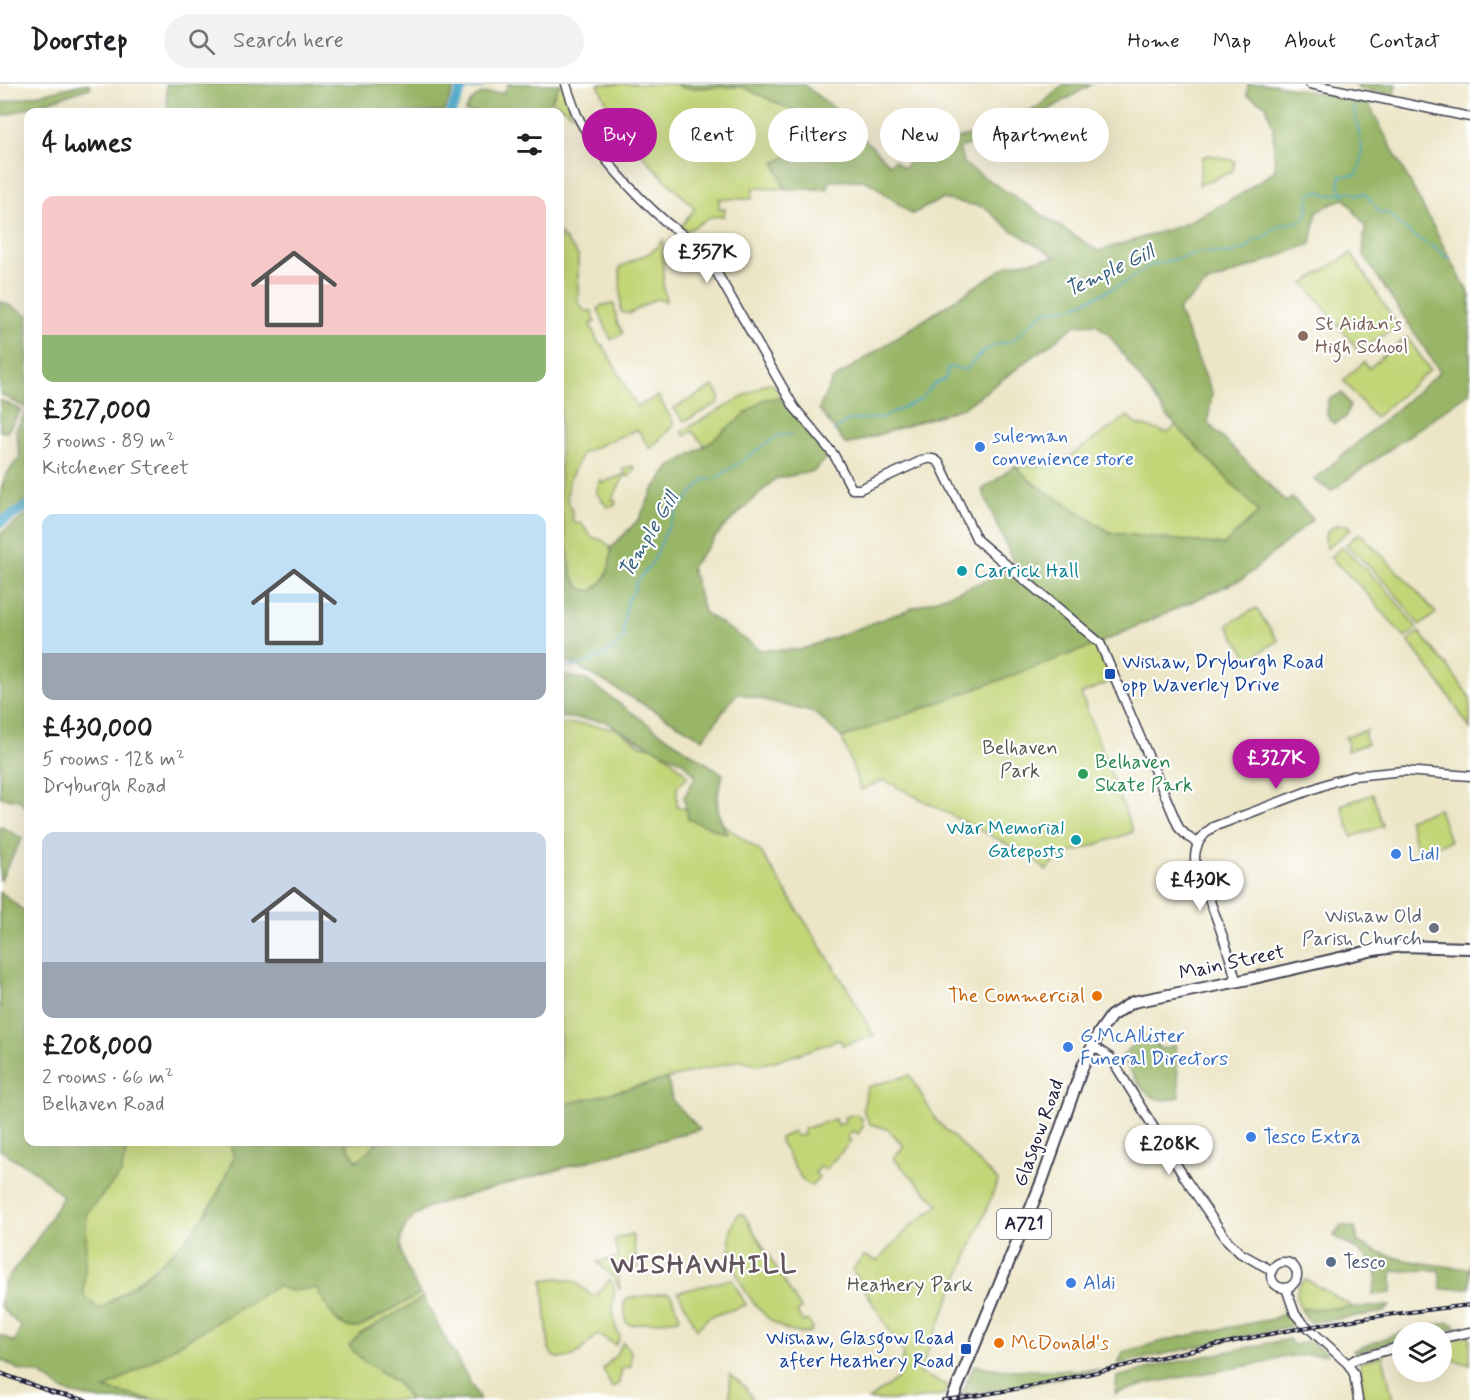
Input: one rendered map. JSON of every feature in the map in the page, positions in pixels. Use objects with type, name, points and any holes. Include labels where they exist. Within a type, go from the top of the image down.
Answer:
[{"type":"main road","name":"Main Street","points":[[1093,1046],[1111,1016],[1133,1002],[1401,946],[1470,948]]},
{"type":"main road","name":"Glasgow Road","points":[[952,1400],[1042,1181],[1082,1068],[1093,1046]]},
{"type":"street","points":[[566,84],[577,115],[610,163],[632,189],[667,223],[706,254],[794,407],[834,455],[852,489],[860,489],[923,460],[936,459],[976,540],[1100,643],[1179,828],[1198,843]]},
{"type":"street","points":[[1310,84],[1470,117]]},
{"type":"street","points":[[1236,981],[1220,927],[1196,866],[1198,843],[1205,833],[1213,827],[1345,778],[1404,771],[1470,776]]},
{"type":"street","points":[[1093,1046],[1111,1058],[1186,1180],[1233,1247],[1271,1270]]},
{"type":"street","points":[[1281,1262],[1293,1266],[1297,1278],[1293,1285],[1286,1288],[1279,1288],[1271,1278],[1271,1270],[1281,1262]]},
{"type":"street","points":[[1286,1288],[1300,1321],[1348,1364],[1354,1374],[1358,1400]]},
{"type":"street","points":[[1452,1336],[1470,1332]]},
{"type":"street","points":[[1348,1364],[1356,1359],[1392,1349]]},
{"type":"green space","points":[[90,84],[90,88],[0,117],[0,103]]},
{"type":"green space","points":[[166,84],[456,84],[446,108],[168,108]]},
{"type":"green space","points":[[508,84],[560,84],[547,108],[467,108],[480,95],[504,93]]},
{"type":"green space","points":[[560,84],[563,84],[572,114],[564,108],[552,100]]},
{"type":"green space","points":[[598,84],[677,84],[681,88],[743,87],[788,108],[768,108],[768,162],[777,162],[775,163],[785,189],[753,188],[752,199],[719,199],[719,209],[725,209],[724,216],[710,217],[689,230],[680,228],[695,208],[649,162],[657,162],[657,108],[610,108]]},
{"type":"green space","points":[[677,84],[803,84],[833,108],[788,108],[743,87],[681,88]]},
{"type":"green space","points":[[1064,84],[1092,84],[1052,108],[1036,108]]},
{"type":"green space","points":[[1248,84],[1273,84],[1368,103],[1470,296],[1470,392],[1331,491],[1314,480],[1440,372],[1363,254],[1365,226],[1345,198],[1317,211],[1311,244],[1208,283],[1178,310],[1212,392],[1208,423],[1286,502],[1292,498],[1313,519],[1244,578],[1100,643],[842,738],[815,713],[737,693],[703,739],[564,658],[564,529],[572,576],[581,589],[592,591],[602,582],[608,572],[611,548],[639,519],[653,490],[670,467],[705,446],[764,399],[781,398],[829,455],[814,471],[775,479],[723,528],[691,567],[704,612],[761,650],[800,650],[1012,571],[1015,566],[982,490],[1015,466],[1033,483],[1111,533],[1224,545],[1259,512],[1167,416],[1110,336],[1096,324],[1076,325],[965,407],[846,445],[819,409],[832,380],[1008,265],[1056,257],[1010,229],[984,207],[942,199],[912,214],[872,184],[863,180],[829,181],[828,189],[785,189],[775,163],[868,162],[868,143],[880,155],[880,162],[889,164],[896,162],[903,168],[909,162],[960,162],[960,151],[964,164],[1098,251],[1180,226],[1238,196],[1275,170],[1273,128],[1266,105],[1247,95]]},
{"type":"green space","points":[[1396,84],[1394,95],[1359,89],[1356,85]]},
{"type":"green space","points":[[972,135],[972,144],[960,148],[960,138]]},
{"type":"green space","points":[[1210,155],[1235,161],[1233,171],[1199,185],[1202,157]]},
{"type":"green space","points":[[564,238],[578,255],[578,301],[584,311],[592,311],[595,322],[590,324],[599,344],[603,345],[637,407],[658,396],[673,422],[673,426],[650,449],[639,431],[635,430],[582,453],[569,481],[567,498],[573,515],[571,517],[576,524],[580,522],[592,537],[602,540],[611,548],[610,561],[602,582],[592,591],[581,589],[572,576],[564,529]]},
{"type":"green space","points":[[663,240],[663,284],[666,301],[655,299],[629,314],[621,312],[620,267],[653,251]]},
{"type":"green space","points":[[1351,253],[1398,326],[1359,351],[1304,283]]},
{"type":"green space","points":[[0,301],[24,313],[24,407],[0,394]]},
{"type":"green space","points":[[614,304],[617,322],[623,333],[611,340],[598,309],[602,305]]},
{"type":"green space","points":[[1407,337],[1430,370],[1375,418],[1343,380],[1364,362],[1369,368]]},
{"type":"green space","points":[[767,383],[773,384],[781,398],[764,399],[705,446],[692,431],[685,436],[682,431]]},
{"type":"green space","points":[[714,386],[720,396],[718,403],[683,421],[674,408]]},
{"type":"green space","points":[[1342,393],[1350,405],[1345,418],[1334,424],[1327,415],[1328,399]]},
{"type":"green space","points":[[0,400],[21,410],[7,432],[0,431]]},
{"type":"green space","points":[[24,416],[24,501],[14,511],[0,517],[2,484],[20,457],[16,430]]},
{"type":"green space","points":[[1128,416],[1135,424],[1168,433],[1176,425],[1259,512],[1224,545],[1111,533],[1033,483],[1015,466],[1055,466]]},
{"type":"green space","points":[[632,466],[635,468],[629,477],[625,475],[612,499],[616,502],[614,506],[607,507],[596,492],[600,479],[602,483],[625,474],[623,469]]},
{"type":"green space","points":[[24,517],[24,806],[19,800],[0,797],[0,534]]},
{"type":"green space","points":[[1338,525],[1347,525],[1351,529],[1327,548],[1326,534]]},
{"type":"green space","points":[[1360,533],[1436,613],[1420,626],[1389,586],[1346,544]]},
{"type":"green space","points":[[1342,547],[1386,589],[1417,628],[1405,638],[1364,590],[1330,557]]},
{"type":"green space","points":[[1256,608],[1278,641],[1249,659],[1227,625]]},
{"type":"green space","points":[[1419,632],[1470,698],[1470,729],[1445,690],[1408,641]]},
{"type":"green space","name":"Belhaven Park","points":[[1100,643],[1116,679],[1081,694],[1133,832],[1062,856],[1046,870],[1030,856],[884,780],[861,790],[842,738]]},
{"type":"green space","points":[[564,673],[585,679],[723,774],[718,804],[720,818],[727,834],[688,819],[684,797],[696,776],[683,762],[604,721],[564,717]]},
{"type":"green space","points":[[564,724],[584,724],[617,729],[641,745],[653,747],[667,755],[688,776],[677,787],[677,806],[720,822],[761,852],[851,994],[874,1036],[843,1045],[840,1040],[835,1041],[759,1065],[740,1060],[564,1105]]},
{"type":"green space","points":[[1367,730],[1365,735],[1367,744],[1347,751],[1348,741],[1345,737]]},
{"type":"green space","points":[[1373,794],[1383,826],[1352,837],[1341,805]]},
{"type":"green space","points":[[1439,809],[1450,841],[1418,852],[1408,819]]},
{"type":"green space","points":[[0,826],[22,838],[0,881]]},
{"type":"green space","points":[[0,891],[24,910],[24,1146],[127,1146],[121,1174],[87,1212],[84,1295],[99,1310],[160,1264],[199,1223],[217,1195],[234,1157],[230,1146],[348,1146],[357,1161],[374,1146],[564,1146],[564,1104],[668,1079],[672,1100],[700,1129],[430,1206],[406,1225],[402,1235],[403,1257],[420,1294],[358,1328],[350,1328],[338,1321],[316,1288],[291,1291],[277,1286],[105,1389],[152,1400],[101,1400],[66,1392],[40,1374],[19,1370],[0,1359],[0,1335],[14,1342],[21,1327],[0,1306],[4,1283],[35,1242],[63,1197],[35,1171],[0,1150]]},
{"type":"green space","points":[[1151,1036],[1160,1049],[1175,1045],[1180,1097],[1169,1100],[1151,1096],[1138,1083],[1122,1056],[1141,1038]]},
{"type":"green space","name":"Heathery Park","points":[[910,1075],[936,1120],[998,1181],[919,1373],[948,1386],[945,1394],[908,1400],[868,1400],[897,1379],[904,1353],[852,1270],[864,1256],[877,1261],[912,1225],[939,1205],[893,1158],[904,1146],[887,1129],[870,1124],[863,1110],[867,1087]]},
{"type":"green space","points":[[856,1114],[862,1119],[863,1127],[858,1134],[853,1131],[847,1137],[851,1141],[825,1170],[820,1166],[815,1173],[819,1177],[811,1186],[802,1180],[780,1138],[794,1131],[795,1136],[804,1135],[803,1129],[835,1119],[837,1125],[845,1123],[844,1117]]},
{"type":"green space","points":[[127,1146],[230,1146],[234,1157],[214,1201],[187,1237],[160,1264],[99,1310],[84,1295],[81,1252],[87,1212],[121,1174]]},
{"type":"green space","points":[[347,1146],[374,1146],[357,1162]]},
{"type":"green space","points":[[739,1214],[744,1215],[801,1309],[797,1312],[803,1322],[808,1320],[812,1328],[811,1332],[793,1332],[775,1324],[745,1291],[735,1270],[730,1249],[731,1230]]},
{"type":"green space","points":[[1341,1225],[1355,1228],[1358,1242],[1384,1254],[1426,1264],[1469,1269],[1470,1263],[1470,1288],[1441,1289],[1439,1270],[1392,1271],[1392,1293],[1372,1295],[1377,1278],[1376,1269],[1361,1252],[1334,1236]]},
{"type":"green space","points":[[632,1234],[638,1267],[618,1271],[620,1290],[613,1277],[597,1262],[619,1257],[614,1239]]},
{"type":"green space","points":[[559,1278],[576,1282],[592,1296],[596,1295],[610,1280],[615,1290],[613,1314],[615,1327],[620,1336],[616,1345],[597,1334],[573,1356],[560,1358],[553,1356],[549,1349],[543,1280]]},
{"type":"green space","points":[[732,1279],[746,1305],[709,1317],[697,1329],[678,1292]]},
{"type":"green space","points":[[1305,1280],[1355,1308],[1301,1309],[1297,1293],[1299,1286]]},
{"type":"green space","points":[[278,1285],[291,1291],[316,1288],[339,1324],[358,1328],[420,1294],[423,1298],[360,1334],[382,1373],[396,1382],[410,1400],[152,1400],[104,1389]]},
{"type":"green space","points":[[667,1293],[671,1295],[679,1319],[630,1325],[626,1322],[624,1303],[627,1298]]},
{"type":"green space","points":[[423,1298],[480,1400],[410,1400],[395,1381],[364,1361],[349,1345],[360,1334]]},
{"type":"green space","points":[[1390,1306],[1384,1312],[1310,1323],[1301,1309]]},
{"type":"green space","points":[[1286,1313],[1297,1325],[1118,1364],[1123,1352],[1171,1339],[1272,1319]]},
{"type":"green space","points":[[1470,1335],[1470,1365],[1452,1359],[1452,1339]]},
{"type":"green space","points":[[1392,1336],[1392,1342],[1356,1353],[1353,1350]]},
{"type":"green space","points":[[1289,1339],[1293,1345],[1310,1341],[1327,1354],[1281,1357],[1269,1362],[1150,1383],[1115,1394],[1117,1377],[1162,1365]]},
{"type":"green space","points":[[623,1342],[631,1352],[631,1367],[622,1368],[619,1383],[612,1388],[603,1369],[616,1355]]},
{"type":"green space","points":[[1383,1356],[1393,1400],[1363,1400],[1360,1362]]},
{"type":"green space","points":[[974,1365],[1005,1370],[1100,1370],[1011,1388],[961,1395]]},
{"type":"green space","points":[[730,1374],[745,1387],[753,1400],[730,1400]]},
{"type":"waterway","points":[[453,108],[463,86],[480,84]]},
{"type":"waterway","name":"Temple Gill","points":[[1343,194],[1339,184],[1341,176],[1357,175],[1362,157],[1361,140],[1353,104]]},
{"type":"waterway","name":"Temple Gill","points":[[834,431],[848,420],[881,418],[921,399],[933,385],[945,379],[946,369],[952,367],[966,370],[983,351],[1012,341],[1045,311],[1073,307],[1126,282],[1149,266],[1202,252],[1229,254],[1248,248],[1254,239],[1262,240],[1279,226],[1303,219],[1307,213],[1311,193],[1319,191],[1329,195],[1352,192],[1356,195],[1365,194],[1372,202]]},
{"type":"waterway","name":"Temple Gill","points":[[1375,206],[1380,213],[1388,213],[1410,233],[1450,259]]},
{"type":"waterway","name":"Temple Gill","points":[[564,664],[572,667],[601,656],[614,648],[625,636],[623,631],[628,599],[636,583],[654,560],[678,509],[705,479],[714,480],[779,435],[793,435]]},
{"type":"waterway","points":[[0,523],[24,508]]},
{"type":"railway","points":[[943,1400],[1020,1388],[1304,1328],[1470,1305]]},
{"type":"railway","points":[[0,1373],[54,1393],[86,1400]]},
{"type":"place","name":"St Aidan's High School","points":[[1303,336]]},
{"type":"place","name":"suleman convenience store","points":[[980,447]]},
{"type":"place","name":"Carrick Hall","points":[[962,571]]},
{"type":"place","name":"Wishaw, Dryburgh Road opp Waverley Drive","points":[[1110,674]]},
{"type":"place","name":"Belhaven Skate Park","points":[[1083,774]]},
{"type":"place","name":"War Memorial Gateposts","points":[[1076,840]]},
{"type":"place","name":"Lidl","points":[[1396,854]]},
{"type":"place","name":"Wishaw Old Parish Church","points":[[1434,928]]},
{"type":"place","name":"The Commercial","points":[[1097,996]]},
{"type":"place","name":"G.McAllister Funeral Directors","points":[[1068,1047]]},
{"type":"place","name":"Tesco Extra","points":[[1251,1137]]},
{"type":"place","name":"Tesco","points":[[1331,1262]]},
{"type":"place","name":"Aldi","points":[[1071,1283]]},
{"type":"place","name":"McDonald's","points":[[999,1343]]},
{"type":"place","name":"Wishaw, Glasgow Road after Heathery Road","points":[[966,1349]]},
{"type":"district","name":"WISHAWHILL","points":[[704,1266]]}]
